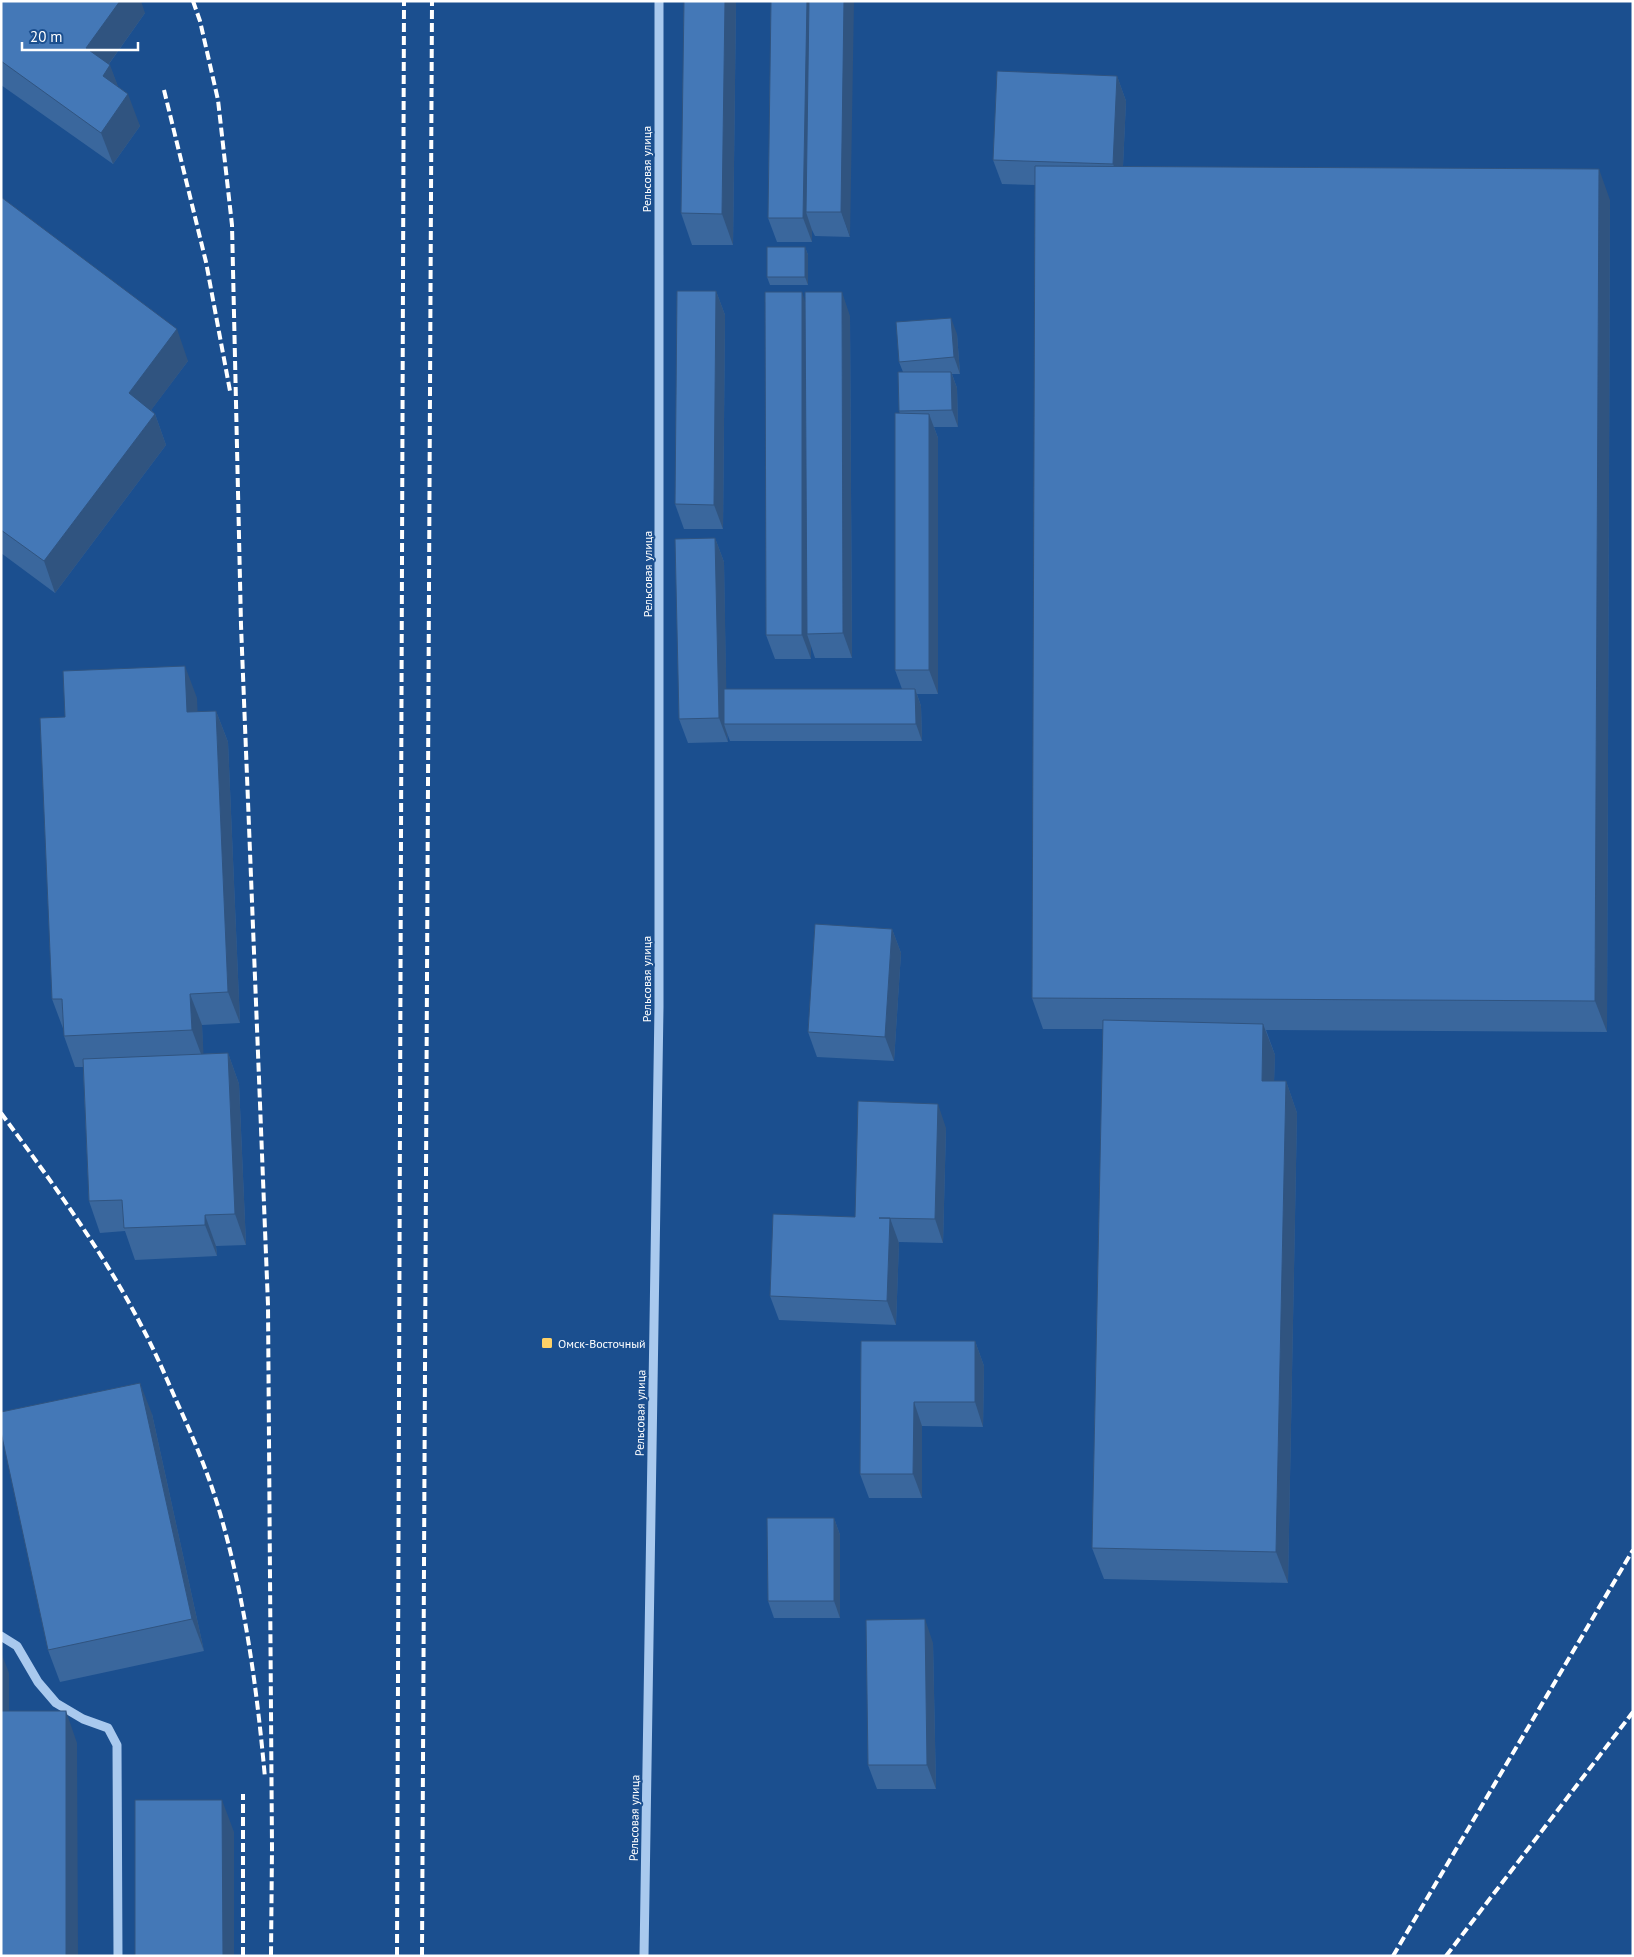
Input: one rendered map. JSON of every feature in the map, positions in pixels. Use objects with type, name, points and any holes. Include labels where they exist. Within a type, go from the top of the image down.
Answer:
[{"type":"street","name":"Рельсовая улица","points":[[644,1956],[659,1007],[659,1]]},
{"type":"street","points":[[1,1636],[17,1646],[38,1682],[56,1703],[83,1719],[108,1728],[117,1745],[118,1956]]},
{"type":"building","points":[[1,1],[120,1],[86,48],[110,65],[103,76],[128,94],[101,133],[1,61]]},
{"type":"building","points":[[684,1],[725,1],[722,214],[681,213]]},
{"type":"building","points":[[771,1],[807,1],[803,218],[768,218]]},
{"type":"building","points":[[809,1],[844,1],[841,212],[806,212]]},
{"type":"building","points":[[997,71],[1117,76],[1113,164],[993,160]]},
{"type":"building","points":[[1035,166],[1599,169],[1595,1001],[1032,998]]},
{"type":"building","points":[[1,197],[177,329],[129,393],[155,414],[44,561],[1,530]]},
{"type":"building","points":[[767,247],[805,247],[805,277],[767,277]]},
{"type":"building","points":[[677,291],[716,291],[714,505],[675,504]]},
{"type":"building","points":[[765,292],[802,292],[802,635],[766,635]]},
{"type":"building","points":[[805,292],[842,292],[843,633],[807,634]]},
{"type":"building","points":[[951,318],[954,357],[899,362],[896,322]]},
{"type":"building","points":[[898,372],[951,372],[952,410],[899,411]]},
{"type":"building","points":[[895,413],[929,414],[929,670],[895,670]]},
{"type":"building","points":[[715,538],[719,718],[679,719],[675,539]]},
{"type":"building","points":[[185,666],[187,712],[216,711],[228,992],[190,994],[192,1030],[64,1036],[62,999],[52,999],[40,718],[65,717],[63,671]]},
{"type":"building","points":[[724,689],[915,689],[916,724],[724,724]]},
{"type":"building","points":[[815,924],[892,929],[885,1037],[808,1032]]},
{"type":"building","points":[[1103,1020],[1263,1024],[1262,1081],[1286,1081],[1276,1552],[1092,1548]]},
{"type":"building","points":[[228,1053],[235,1214],[205,1215],[205,1225],[124,1228],[122,1200],[89,1201],[83,1059]]},
{"type":"building","points":[[858,1101],[938,1104],[935,1219],[890,1218],[887,1301],[770,1296],[773,1214],[855,1217]]},
{"type":"building","points":[[861,1341],[975,1341],[975,1402],[914,1402],[913,1474],[860,1474]]},
{"type":"building","points":[[140,1383],[192,1619],[48,1650],[1,1432],[1,1412]]},
{"type":"building","points":[[767,1518],[834,1518],[834,1601],[768,1601]]},
{"type":"building","points":[[925,1619],[927,1765],[868,1765],[866,1620]]},
{"type":"building","points":[[1,1711],[66,1711],[66,1956],[1,1956]]},
{"type":"building","points":[[135,1800],[222,1800],[223,1956],[135,1956]]},
{"type":"railway","points":[[193,1],[200,21],[218,100],[232,225],[241,625],[268,1305],[271,1956]]},
{"type":"railway","points":[[397,1956],[404,1]]},
{"type":"railway","points":[[422,1956],[432,1]]},
{"type":"railway","points":[[164,90],[206,262],[230,391]]},
{"type":"railway","points":[[1,1113],[75,1216],[126,1297],[155,1353],[200,1456],[229,1545],[243,1611],[254,1678],[265,1778]]},
{"type":"railway","points":[[1393,1956],[1633,1550]]},
{"type":"railway","points":[[1446,1956],[1633,1712]]},
{"type":"railway","points":[[243,1794],[243,1956]]},
{"type":"place","name":"Омск-Восточный","points":[[547,1343]]}]
